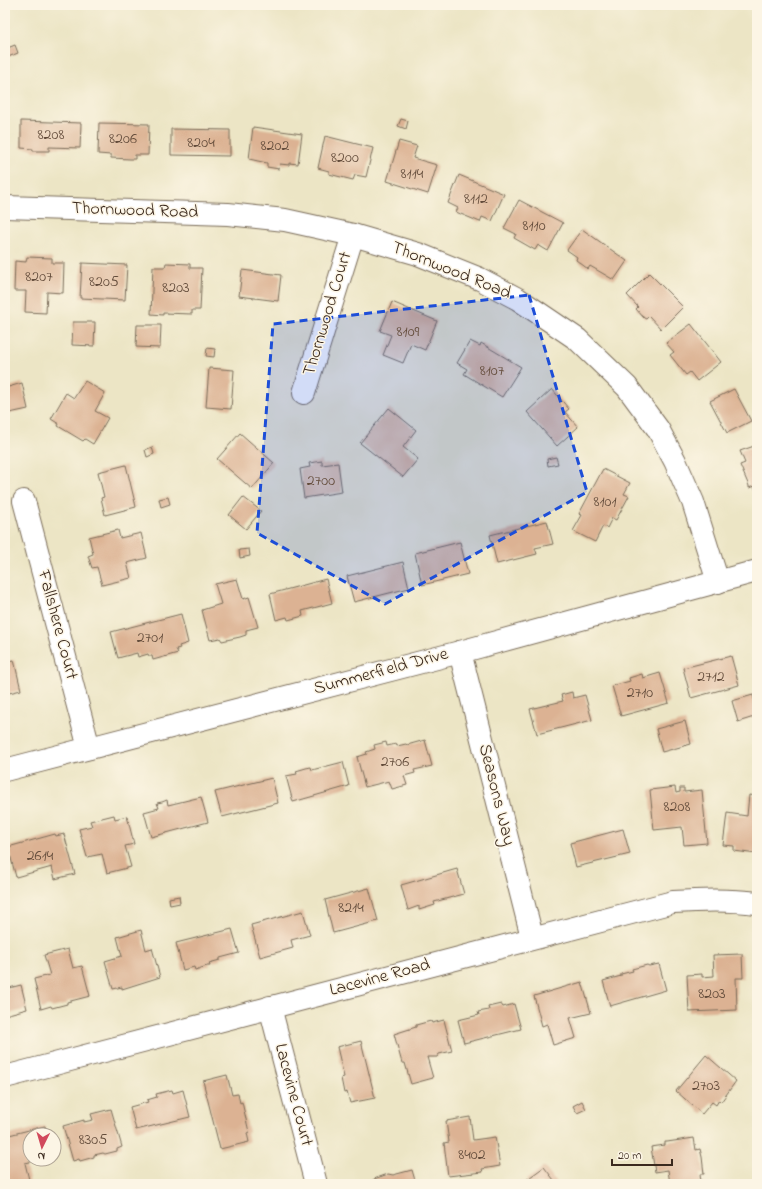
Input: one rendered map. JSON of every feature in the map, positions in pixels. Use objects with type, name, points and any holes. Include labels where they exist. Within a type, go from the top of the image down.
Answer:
[{"type":"street","name":"Thornwood Road","points":[[5,207],[228,214],[285,220],[353,235],[418,254],[480,279],[518,299],[577,339],[627,387],[661,435],[676,460],[693,502],[718,582]]},
{"type":"street","name":"Thornwood Court","points":[[304,392],[353,235]]},
{"type":"street","name":"Fallshere Court","points":[[24,501],[89,748]]},
{"type":"street","name":"Summerfield Drive","points":[[5,770],[460,652],[757,571]]},
{"type":"street","name":"Seasons Way","points":[[460,652],[532,937]]},
{"type":"street","name":"Lacevine Road","points":[[5,1077],[532,937],[673,902],[738,900],[757,903]]},
{"type":"street","name":"Lacevine Court","points":[[270,1007],[316,1184]]},
{"type":"highlighted area","points":[[529,295],[587,492],[385,604],[257,533],[273,324]]},
{"type":"building","points":[[15,45],[18,53],[8,57],[5,49]]},
{"type":"building","points":[[401,119],[408,121],[406,129],[398,126]]},
{"type":"building","points":[[21,121],[81,123],[80,148],[49,147],[49,151],[33,151],[33,149],[21,148]]},
{"type":"building","points":[[99,123],[149,124],[148,155],[135,155],[135,159],[130,159],[111,158],[111,155],[98,154]]},
{"type":"building","points":[[253,127],[302,134],[298,164],[280,164],[279,169],[267,167],[267,163],[249,159]]},
{"type":"building","points":[[171,129],[230,130],[230,156],[171,155]]},
{"type":"building","points":[[325,136],[373,148],[366,177],[355,175],[353,180],[329,174],[329,171],[318,168]]},
{"type":"building","points":[[399,141],[417,146],[413,158],[437,165],[428,194],[387,181]]},
{"type":"building","points":[[459,175],[504,194],[492,221],[482,217],[480,222],[456,212],[458,208],[448,203]]},
{"type":"building","points":[[519,200],[563,223],[548,251],[538,245],[535,250],[514,238],[516,234],[504,228]]},
{"type":"building","points":[[582,229],[627,261],[614,280],[590,266],[588,269],[576,260],[577,257],[567,250]]},
{"type":"building","points":[[27,257],[52,258],[52,263],[64,263],[63,293],[47,292],[46,313],[25,312],[26,291],[14,291],[15,261],[26,262]]},
{"type":"building","points":[[82,263],[127,265],[125,300],[80,298]]},
{"type":"building","points":[[166,263],[190,264],[190,268],[202,268],[200,310],[192,310],[192,314],[151,314],[153,267],[165,267]]},
{"type":"building","points":[[242,270],[281,275],[278,301],[239,296]]},
{"type":"building","points":[[649,273],[683,307],[661,329],[649,316],[646,319],[644,318],[636,309],[638,307],[627,295]]},
{"type":"building","points":[[392,302],[437,321],[425,350],[411,344],[403,363],[383,355],[391,335],[380,331]]},
{"type":"building","points":[[73,322],[95,322],[94,346],[72,345]]},
{"type":"building","points":[[691,324],[721,362],[697,381],[690,372],[686,375],[670,355],[674,352],[666,343]]},
{"type":"building","points":[[137,325],[161,325],[160,348],[136,347]]},
{"type":"building","points":[[470,341],[480,346],[481,343],[521,367],[502,397],[464,374],[467,369],[457,363]]},
{"type":"building","points":[[207,348],[215,349],[214,357],[206,356]]},
{"type":"building","points":[[209,368],[234,370],[231,409],[206,407]]},
{"type":"building","points":[[85,381],[105,393],[95,411],[108,418],[93,444],[85,439],[83,441],[58,426],[59,424],[51,419],[66,393],[74,398]]},
{"type":"building","points":[[22,383],[28,409],[5,414],[5,388]]},
{"type":"building","points":[[552,389],[569,409],[565,412],[578,427],[557,446],[527,412]]},
{"type":"building","points":[[734,389],[751,421],[727,433],[710,401]]},
{"type":"building","points":[[389,408],[416,430],[403,447],[418,459],[403,477],[360,443]]},
{"type":"building","points":[[240,433],[274,463],[252,489],[217,459]]},
{"type":"building","points":[[757,445],[757,494],[754,486],[749,488],[740,465],[745,463],[740,451]]},
{"type":"building","points":[[152,447],[154,454],[147,457],[145,450]]},
{"type":"building","points":[[556,457],[558,464],[548,466],[547,459]]},
{"type":"building","points":[[322,461],[322,465],[338,463],[342,492],[304,498],[300,469],[310,467],[309,463]]},
{"type":"building","points":[[126,465],[136,507],[105,515],[101,498],[104,497],[98,472]]},
{"type":"building","points":[[603,469],[630,483],[624,494],[629,496],[616,520],[612,518],[607,528],[603,526],[595,542],[573,531],[582,515],[579,514]]},
{"type":"building","points":[[168,497],[170,504],[161,507],[159,499]]},
{"type":"building","points":[[243,497],[261,511],[246,529],[229,515]]},
{"type":"building","points":[[547,521],[553,544],[535,548],[537,554],[497,564],[490,535]]},
{"type":"building","points":[[118,530],[120,538],[141,533],[147,558],[127,563],[131,578],[102,585],[97,567],[92,568],[88,556],[93,554],[89,537]]},
{"type":"building","points":[[460,542],[468,574],[422,585],[415,553]]},
{"type":"building","points":[[249,549],[250,556],[240,558],[239,550]]},
{"type":"building","points":[[403,562],[409,588],[354,602],[347,576]]},
{"type":"building","points":[[237,579],[243,599],[249,597],[258,627],[246,630],[246,635],[240,637],[222,641],[220,638],[210,640],[202,610],[221,604],[215,584]]},
{"type":"building","points":[[326,579],[332,603],[302,611],[303,616],[288,620],[287,617],[276,620],[270,594]]},
{"type":"building","points":[[181,614],[188,643],[179,646],[180,648],[176,649],[178,653],[153,660],[152,656],[149,656],[148,654],[138,657],[137,653],[118,658],[111,632]]},
{"type":"building","points":[[731,656],[739,685],[691,698],[683,668]]},
{"type":"building","points":[[14,660],[21,690],[5,694],[5,662]]},
{"type":"building","points":[[660,673],[669,703],[621,716],[612,686],[630,681],[629,678],[642,674],[643,678]]},
{"type":"building","points":[[572,692],[573,698],[585,695],[592,720],[537,734],[530,709],[563,701],[561,695]]},
{"type":"building","points":[[753,695],[757,708],[757,716],[738,722],[732,701]]},
{"type":"building","points":[[685,721],[691,744],[662,752],[656,729]]},
{"type":"building","points":[[425,740],[432,766],[414,770],[415,773],[404,776],[407,785],[392,789],[389,781],[365,787],[357,757],[367,754],[366,752],[375,749],[374,745],[386,742],[387,746],[396,744],[397,746]]},
{"type":"building","points":[[343,762],[349,786],[293,802],[286,776],[297,774],[296,771],[306,768],[311,767],[312,770]]},
{"type":"building","points":[[272,778],[278,803],[222,817],[215,792]]},
{"type":"building","points":[[675,787],[676,793],[680,792],[680,788],[684,788],[684,792],[702,790],[707,843],[684,845],[682,827],[654,830],[650,790]]},
{"type":"building","points":[[749,795],[757,796],[757,854],[734,851],[734,846],[723,845],[727,813],[747,816]]},
{"type":"building","points":[[201,797],[208,822],[151,837],[144,812],[159,808],[157,803],[167,800],[168,805]]},
{"type":"building","points":[[114,815],[115,819],[127,816],[134,844],[125,846],[131,867],[107,873],[102,854],[87,857],[79,829],[92,826],[90,821]]},
{"type":"building","points":[[623,829],[630,854],[576,867],[570,843]]},
{"type":"building","points":[[55,834],[56,836],[64,834],[75,874],[55,879],[52,867],[16,877],[8,847]]},
{"type":"building","points":[[457,869],[464,894],[434,902],[435,905],[419,910],[419,906],[408,910],[401,885]]},
{"type":"building","points":[[369,888],[378,921],[333,933],[325,900]]},
{"type":"building","points":[[179,896],[180,903],[170,905],[169,898]]},
{"type":"building","points":[[303,911],[310,935],[291,940],[293,948],[260,957],[251,925]]},
{"type":"building","points":[[232,929],[239,953],[220,958],[220,960],[209,963],[210,966],[195,970],[194,967],[183,970],[176,943]]},
{"type":"building","points":[[141,930],[146,950],[152,948],[160,977],[122,989],[122,987],[113,989],[105,961],[122,956],[117,937]]},
{"type":"building","points":[[68,949],[73,968],[82,966],[90,996],[67,1002],[67,1004],[52,1008],[51,1006],[41,1009],[34,979],[50,975],[44,955]]},
{"type":"building","points":[[742,954],[743,978],[736,978],[737,1010],[689,1012],[687,975],[702,974],[702,977],[714,976],[713,955]]},
{"type":"building","points":[[659,964],[666,990],[610,1006],[603,981],[621,976],[621,974],[633,971],[632,969],[647,965]]},
{"type":"building","points":[[582,982],[591,1013],[570,1018],[576,1038],[553,1045],[547,1024],[542,1026],[534,996]]},
{"type":"building","points":[[21,985],[27,1009],[5,1015],[5,989]]},
{"type":"building","points":[[501,1004],[503,1007],[514,1004],[521,1029],[464,1043],[458,1020],[479,1015],[478,1012],[489,1010],[488,1007]]},
{"type":"building","points":[[444,1020],[452,1051],[439,1054],[437,1057],[427,1057],[433,1078],[411,1084],[405,1063],[402,1063],[394,1034],[416,1027],[416,1025],[431,1021],[432,1023]]},
{"type":"building","points":[[361,1041],[375,1098],[350,1103],[347,1092],[344,1093],[341,1078],[344,1077],[337,1047]]},
{"type":"building","points":[[706,1055],[736,1081],[721,1102],[719,1100],[716,1105],[712,1102],[702,1114],[676,1091]]},
{"type":"building","points":[[227,1075],[232,1095],[238,1094],[240,1103],[242,1102],[249,1132],[247,1133],[249,1142],[220,1149],[203,1081]]},
{"type":"building","points":[[172,1090],[173,1093],[183,1090],[190,1117],[136,1130],[130,1107],[148,1102],[147,1100],[157,1097],[156,1094]]},
{"type":"building","points":[[582,1101],[586,1109],[577,1113],[573,1106]]},
{"type":"building","points":[[111,1109],[122,1147],[117,1149],[117,1151],[94,1155],[94,1157],[80,1161],[79,1159],[73,1161],[63,1126],[84,1120],[84,1122],[93,1120],[91,1114]]},
{"type":"building","points":[[470,1117],[473,1140],[495,1137],[500,1166],[482,1169],[483,1172],[448,1176],[444,1143],[449,1142],[446,1121]]},
{"type":"building","points":[[22,1132],[22,1167],[26,1167],[30,1184],[7,1184],[5,1178],[5,1136]]},
{"type":"building","points":[[694,1138],[696,1150],[700,1149],[702,1157],[704,1174],[700,1174],[701,1184],[670,1184],[668,1170],[655,1172],[651,1147],[665,1145],[665,1142]]},
{"type":"building","points":[[544,1167],[557,1184],[529,1184],[526,1180]]},
{"type":"building","points":[[412,1170],[416,1184],[369,1184],[374,1179],[388,1174],[393,1175]]}]
